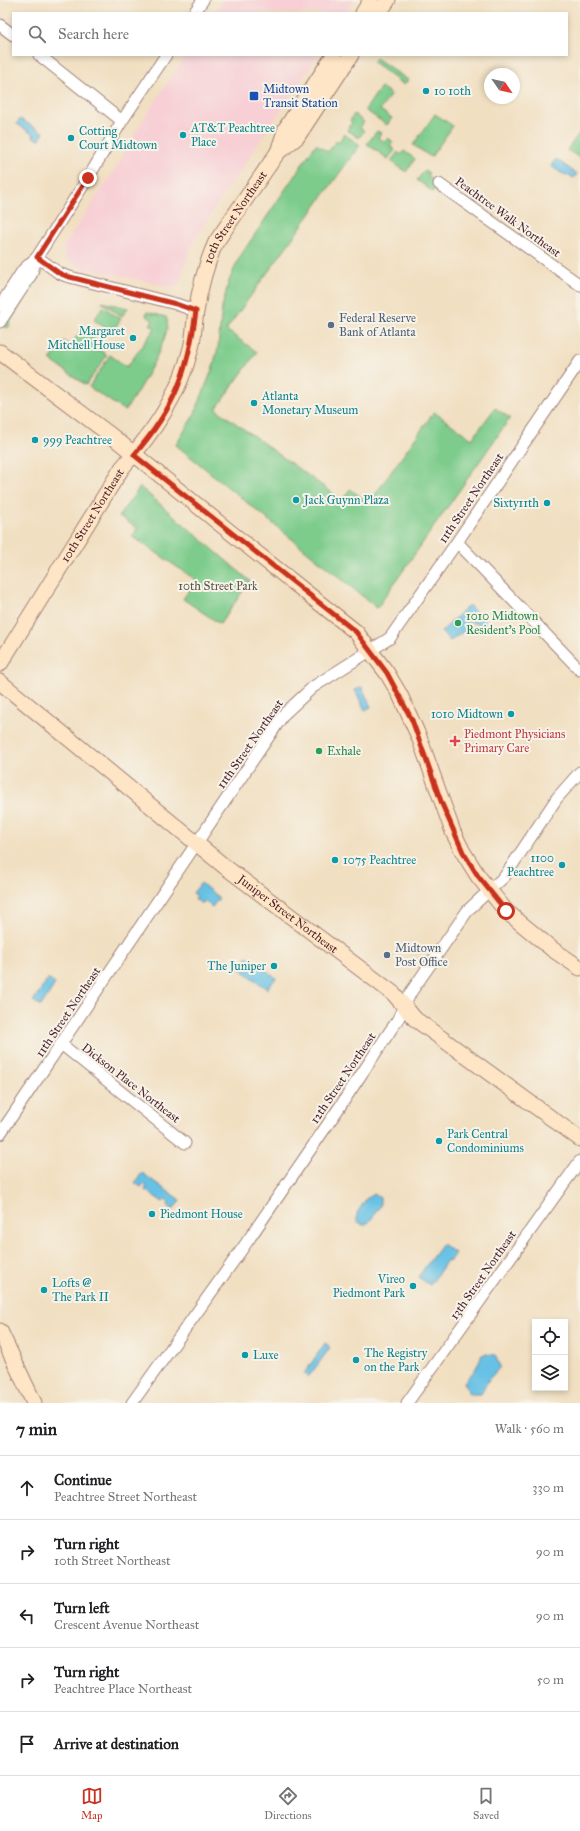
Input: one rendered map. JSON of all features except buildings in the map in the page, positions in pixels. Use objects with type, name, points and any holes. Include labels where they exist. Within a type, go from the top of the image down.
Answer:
[{"type":"main road","points":[[364,12],[371,0]]},
{"type":"main road","points":[[381,12],[388,0]]},
{"type":"main road","name":"10th Street Northeast","points":[[0,664],[122,468],[146,440],[172,401],[183,376],[191,347],[203,276],[216,242],[278,152],[286,128],[333,56]]},
{"type":"main road","name":"10th Street Northeast","points":[[278,152],[297,137],[350,56]]},
{"type":"main road","points":[[0,352],[134,455],[356,632],[372,651],[387,673],[412,720],[453,832],[463,852],[489,890],[506,911],[528,931],[580,968]]},
{"type":"main road","name":"Juniper Street Northeast","points":[[0,682],[197,844],[394,994],[415,1019],[580,1139]]},
{"type":"main road","points":[[0,1331],[34,1403]]},
{"type":"street","points":[[195,12],[203,0]]},
{"type":"street","points":[[0,25],[12,34]]},
{"type":"street","points":[[40,56],[122,122]]},
{"type":"street","points":[[0,306],[23,270],[37,257],[165,56]]},
{"type":"street","name":"Peachtree Walk Northeast","points":[[440,184],[580,285]]},
{"type":"street","points":[[37,257],[59,273],[66,276],[176,304],[196,311]]},
{"type":"street","points":[[0,322],[31,275],[37,257]]},
{"type":"street","name":"11th Street Northeast","points":[[0,1134],[284,714],[316,684],[372,651],[390,638],[580,361]]},
{"type":"street","points":[[457,542],[580,670]]},
{"type":"street","name":"12th Street Northeast","points":[[132,1403],[240,1252],[341,1105],[398,1019],[411,992],[468,910],[505,876],[558,798],[580,772]]},
{"type":"street","name":"Dickson Place Northeast","points":[[61,1044],[185,1142]]},
{"type":"street","name":"13th Street Northeast","points":[[407,1403],[580,1161]]},
{"type":"shaded area","points":[[222,0],[355,0],[347,12],[215,12]]},
{"type":"shaded area","points":[[185,56],[317,56],[198,233],[185,263],[178,288],[80,267],[70,262],[64,255],[64,246],[116,168],[146,115]]},
{"type":"green space","points":[[376,58],[408,80],[404,85],[373,62]]},
{"type":"green space","points":[[381,87],[391,94],[380,110],[392,118],[387,125],[365,110]]},
{"type":"green space","points":[[354,114],[364,122],[360,128],[364,131],[359,138],[347,130],[352,123],[350,121]]},
{"type":"green space","points":[[435,114],[453,126],[431,157],[413,145]]},
{"type":"green space","points":[[377,131],[381,133],[378,138],[385,142],[388,138],[393,142],[390,146],[395,150],[388,159],[367,144]]},
{"type":"green space","points":[[580,132],[580,158],[567,150]]},
{"type":"green space","points":[[344,134],[360,145],[226,330],[257,352],[216,409],[342,500],[350,489],[369,503],[434,412],[472,439],[495,408],[510,418],[377,608],[176,445],[195,413],[212,370],[218,348],[222,307],[229,281],[239,258],[316,144],[328,152],[336,141],[338,143]]},
{"type":"green space","points":[[404,151],[415,159],[406,172],[391,161],[398,152],[401,155]]},
{"type":"green space","points":[[425,170],[429,173],[427,176],[437,183],[433,192],[417,180]]},
{"type":"green space","points":[[41,274],[9,323],[8,328],[2,326],[35,276]]},
{"type":"green space","points":[[102,302],[128,308],[122,316]]},
{"type":"green space","points":[[103,307],[121,319],[112,332],[94,320]]},
{"type":"green space","points":[[147,312],[166,317],[167,325],[165,336],[153,364],[125,411],[89,387],[110,355],[127,367],[155,328],[150,325],[153,320],[146,316]]},
{"type":"green space","points":[[82,329],[98,341],[99,344],[96,348],[107,355],[86,385],[50,360],[64,341],[70,346]]},
{"type":"green space","name":"10th Street Park","points":[[140,487],[250,581],[220,624],[183,599],[196,580],[132,536],[137,528],[119,516]]},
{"type":"water","points":[[20,119],[44,133],[39,140],[17,124]]},
{"type":"water","points":[[556,159],[577,174],[574,178],[561,173],[551,166]]},
{"type":"water","name":"1010 Midtown Resident's Pool","points":[[469,605],[487,623],[486,626],[467,621],[467,625],[474,627],[474,629],[461,633],[450,641],[441,632]]},
{"type":"water","points":[[362,687],[371,707],[365,710],[355,690]]},
{"type":"water","points":[[201,883],[219,898],[212,907],[204,901],[202,904],[195,899],[197,896],[193,893]]},
{"type":"water","points":[[248,956],[276,978],[267,989],[239,968]]},
{"type":"water","points":[[48,979],[55,984],[41,1006],[33,1001]]},
{"type":"water","points":[[142,1173],[180,1200],[173,1210],[168,1207],[169,1202],[165,1199],[163,1202],[145,1190],[147,1186],[144,1184],[141,1187],[135,1183]]},
{"type":"water","points":[[374,1194],[380,1198],[380,1206],[369,1222],[363,1225],[357,1221],[357,1213],[367,1198]]},
{"type":"water","points":[[442,1244],[455,1253],[449,1262],[447,1261],[430,1285],[418,1277]]},
{"type":"water","points":[[325,1343],[329,1346],[329,1349],[310,1375],[307,1376],[304,1374]]},
{"type":"water","points":[[482,1355],[495,1355],[500,1367],[489,1379],[481,1394],[469,1394],[464,1382],[475,1370]]},
{"type":"place","name":"10 10th","points":[[426,91]]},
{"type":"place","name":"Midtown Transit Station","points":[[254,96]]},
{"type":"place","name":"AT&T Peachtree Place","points":[[183,135]]},
{"type":"place","name":"Cotting Court Midtown","points":[[71,138]]},
{"type":"place","name":"Federal Reserve Bank of Atlanta","points":[[331,325]]},
{"type":"place","name":"Margaret Mitchell House","points":[[133,338]]},
{"type":"place","name":"Atlanta Monetary Museum","points":[[254,403]]},
{"type":"place","name":"999 Peachtree","points":[[35,440]]},
{"type":"place","name":"Jack Guynn Plaza","points":[[296,500]]},
{"type":"place","name":"Sixty11th","points":[[547,503]]},
{"type":"place","name":"1010 Midtown Resident's Pool","points":[[458,623]]},
{"type":"place","name":"1010 Midtown","points":[[511,714]]},
{"type":"place","name":"Piedmont Physicians Primary Care","points":[[455,741]]},
{"type":"place","name":"Exhale","points":[[319,751]]},
{"type":"place","name":"1075 Peachtree","points":[[335,860]]},
{"type":"place","name":"1100 Peachtree","points":[[562,865]]},
{"type":"place","name":"Midtown Post Office","points":[[387,955]]},
{"type":"place","name":"The Juniper","points":[[274,966]]},
{"type":"place","name":"Park Central Condominiums","points":[[439,1141]]},
{"type":"place","name":"Piedmont House","points":[[152,1214]]},
{"type":"place","name":"Vireo Piedmont Park","points":[[413,1286]]},
{"type":"place","name":"Lofts @ The Park II","points":[[44,1290]]},
{"type":"place","name":"Luxe","points":[[245,1355]]},
{"type":"place","name":"The Registry on the Park","points":[[356,1360]]},
{"type":"route","points":[[88,178],[37,257],[59,273],[66,276],[111,289],[176,304],[196,311],[191,347],[183,376],[172,401],[134,455],[356,632],[372,651],[400,695],[412,720],[442,804],[463,852],[478,876],[506,911]]}]
